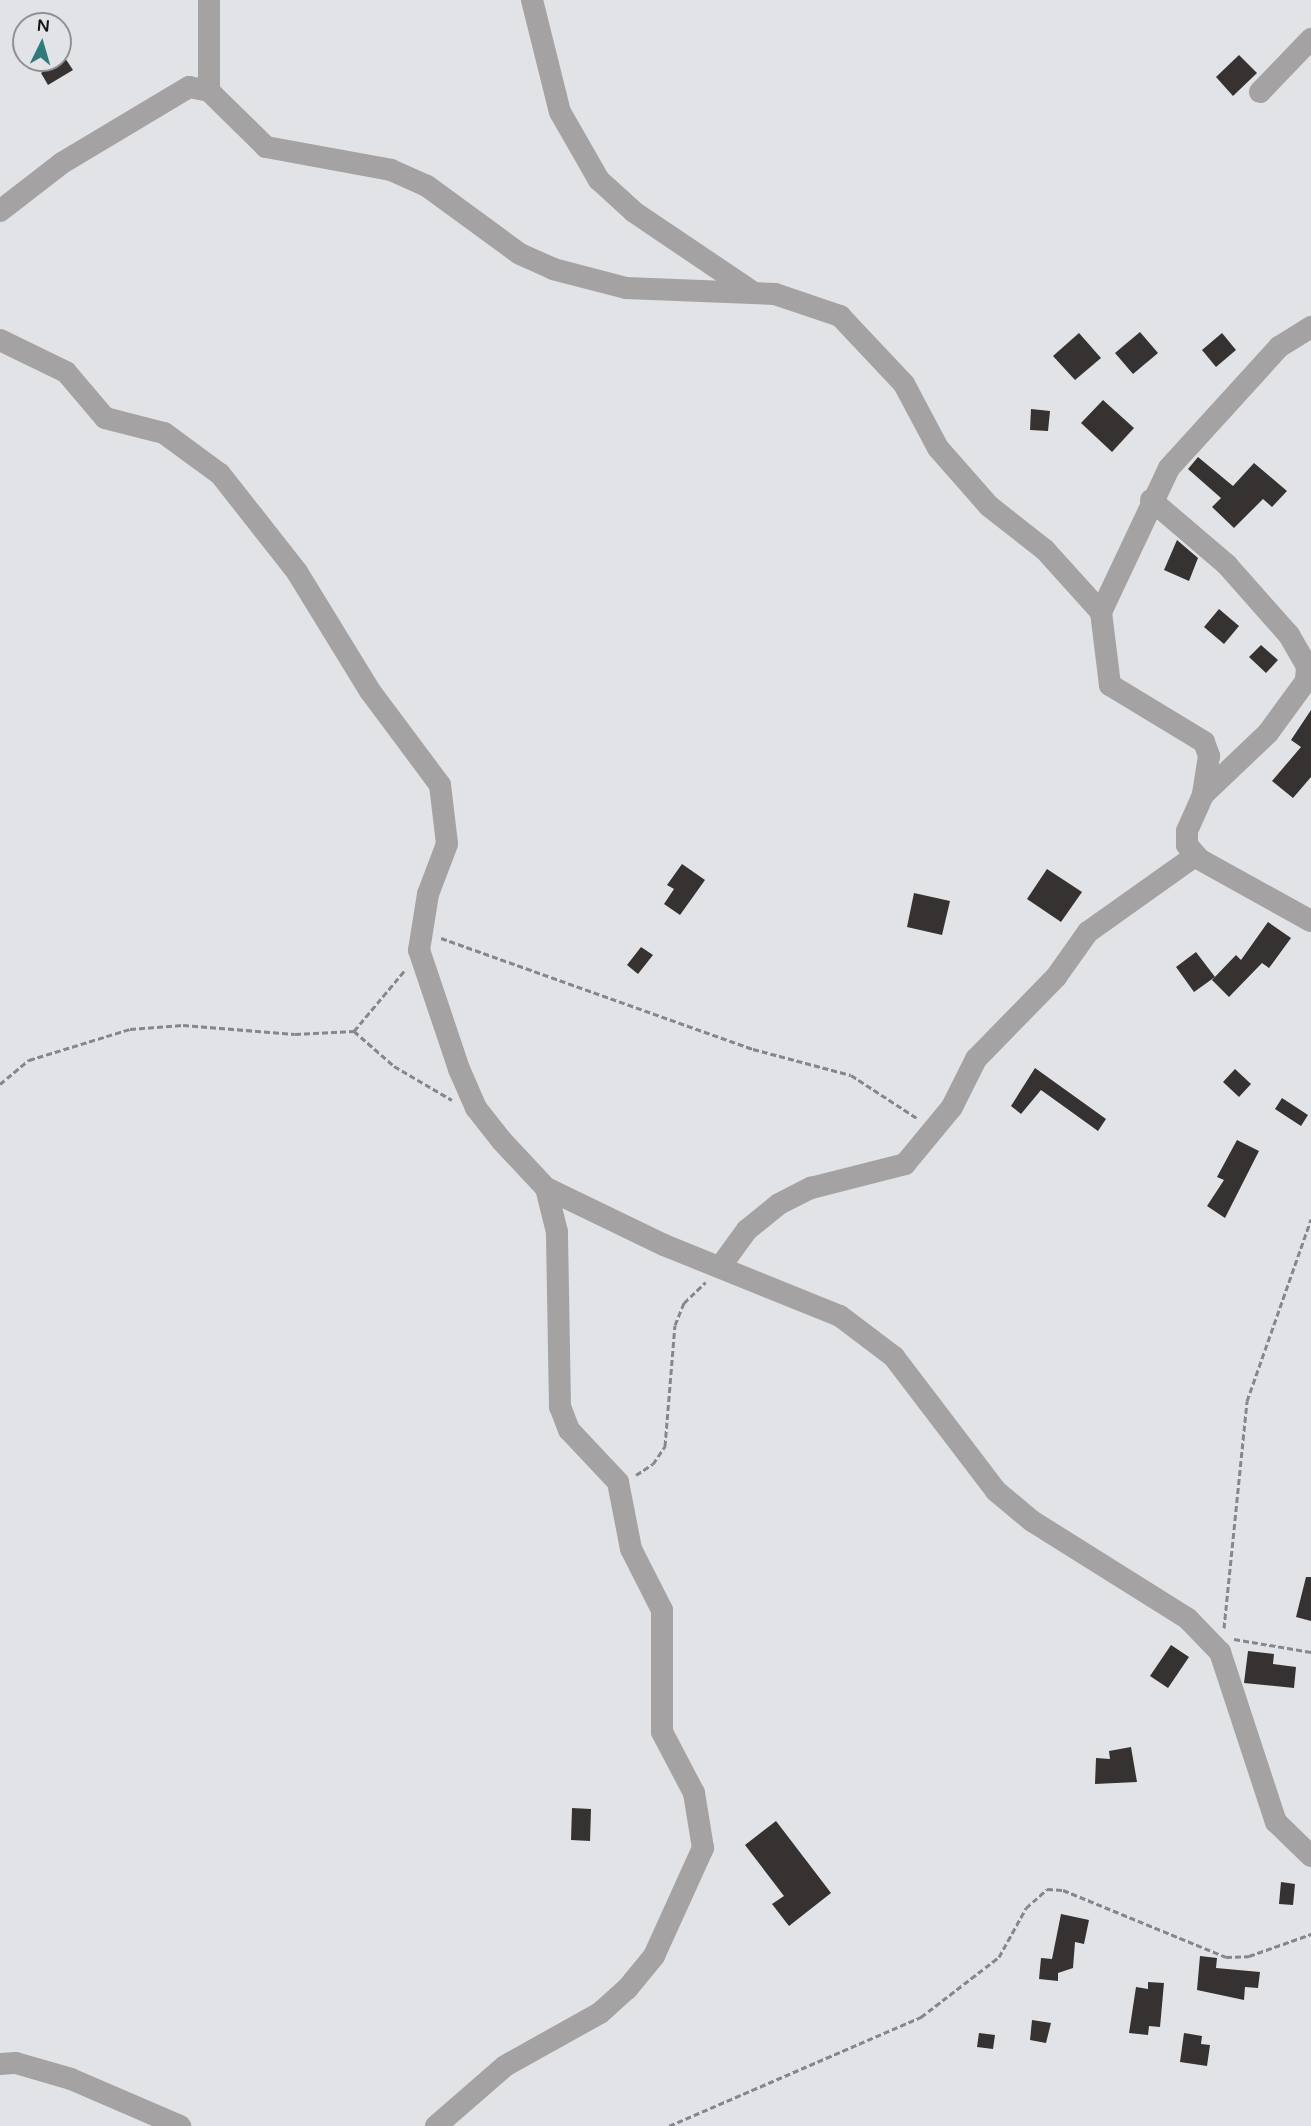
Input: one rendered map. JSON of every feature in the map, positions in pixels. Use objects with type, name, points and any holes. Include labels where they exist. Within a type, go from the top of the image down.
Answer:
[{"type":"street","points":[[209,0],[209,91]]},
{"type":"street","points":[[532,0],[560,112],[599,180],[634,212],[751,291]]},
{"type":"street","points":[[1260,92],[1311,39]]},
{"type":"street","points":[[0,212],[62,163],[189,87],[209,91],[266,147],[391,170],[441,195],[520,254],[545,266],[626,288],[751,291],[840,316],[904,384],[934,443],[974,490],[1061,565],[1101,612]]},
{"type":"street","points":[[1311,327],[1279,347],[1185,446],[1151,500],[1101,612],[1110,685],[1204,742],[1209,756],[1203,795],[1187,831],[1195,856],[1311,921]]},
{"type":"street","points":[[0,340],[66,372],[105,418],[164,433],[220,474],[297,572],[369,691],[423,759],[446,802],[447,844],[428,894],[419,950],[476,1108],[546,1188],[866,1332],[918,1383],[996,1491],[1032,1521],[1188,1619],[1227,1667],[1255,1771],[1276,1822],[1311,1856]]},
{"type":"street","points":[[1151,500],[1227,565],[1289,635],[1307,666],[1306,681],[1268,733],[1203,795]]},
{"type":"street","points":[[719,1266],[747,1230],[780,1204],[811,1188],[905,1164],[937,1129],[976,1059],[1056,977],[1088,932],[1195,856]]},
{"type":"street","points":[[436,2126],[505,2066],[611,2005],[654,1956],[673,1906],[700,1861],[698,1808],[662,1732],[662,1610],[631,1550],[618,1482],[569,1430],[560,1407],[556,1232],[546,1188]]},
{"type":"street","points":[[0,2064],[16,2063],[71,2079],[180,2126]]},
{"type":"path","points":[[354,1031],[419,950],[436,937],[753,1049],[851,1075],[937,1129]]},
{"type":"path","points":[[0,1084],[29,1060],[130,1029],[183,1025],[296,1034],[354,1031],[421,1084],[476,1108]]},
{"type":"path","points":[[1311,1219],[1247,1401],[1223,1620],[1231,1638],[1311,1652]]},
{"type":"path","points":[[618,1482],[653,1464],[665,1446],[678,1314],[719,1266]]},
{"type":"path","points":[[669,2126],[921,2017],[999,1957],[1026,1908],[1047,1889],[1063,1890],[1226,1957],[1249,1956],[1311,1934]]},
{"type":"building","points":[[1239,55],[1257,73],[1233,96],[1216,77]]},
{"type":"building","points":[[43,72],[70,72],[48,85],[41,73]]},
{"type":"building","points":[[1140,332],[1158,353],[1133,374],[1115,353]]},
{"type":"building","points":[[1079,333],[1101,358],[1075,380],[1053,356]]},
{"type":"building","points":[[1222,333],[1236,350],[1216,367],[1202,350]]},
{"type":"building","points":[[1103,400],[1134,428],[1112,452],[1081,423]]},
{"type":"building","points":[[1031,409],[1050,411],[1048,431],[1030,430]]},
{"type":"building","points":[[1198,457],[1233,486],[1254,463],[1287,491],[1272,507],[1263,499],[1234,528],[1212,507],[1221,498],[1188,469]]},
{"type":"building","points":[[1177,540],[1198,558],[1189,581],[1164,570]]},
{"type":"building","points":[[1219,609],[1239,626],[1224,644],[1204,627]]},
{"type":"building","points":[[1261,645],[1278,660],[1266,673],[1249,657]]},
{"type":"building","points":[[1311,710],[1311,777],[1293,798],[1272,781],[1301,747],[1291,740]]},
{"type":"building","points":[[682,864],[705,880],[680,915],[664,904],[674,889],[667,885]]},
{"type":"building","points":[[1047,869],[1082,892],[1061,922],[1027,899]]},
{"type":"building","points":[[914,893],[950,901],[942,935],[907,927]]},
{"type":"building","points":[[1268,922],[1291,938],[1269,968],[1262,963],[1229,997],[1212,980],[1236,955],[1241,960]]},
{"type":"building","points":[[641,947],[653,955],[638,974],[627,965]]},
{"type":"building","points":[[1196,952],[1215,977],[1194,992],[1176,967]]},
{"type":"building","points":[[1035,1068],[1106,1119],[1098,1131],[1041,1090],[1021,1114],[1011,1106]]},
{"type":"building","points":[[1235,1069],[1251,1084],[1239,1097],[1223,1082]]},
{"type":"building","points":[[1282,1098],[1308,1115],[1301,1126],[1275,1109]]},
{"type":"building","points":[[1237,1140],[1259,1151],[1225,1218],[1207,1206],[1224,1180],[1217,1177]]},
{"type":"building","points":[[1306,1577],[1311,1577],[1311,1621],[1296,1617]]},
{"type":"building","points":[[1171,1645],[1189,1657],[1168,1688],[1150,1676]]},
{"type":"building","points":[[1248,1651],[1274,1654],[1273,1664],[1296,1667],[1294,1688],[1244,1683]]},
{"type":"building","points":[[1131,1747],[1137,1782],[1095,1784],[1096,1758],[1110,1759],[1109,1751]]},
{"type":"building","points":[[572,1808],[591,1809],[590,1841],[571,1840]]},
{"type":"building","points":[[776,1821],[831,1893],[789,1926],[772,1904],[784,1896],[745,1845]]},
{"type":"building","points":[[1281,1882],[1295,1884],[1293,1905],[1279,1904]]},
{"type":"building","points":[[1061,1914],[1089,1920],[1084,1944],[1075,1942],[1073,1968],[1058,1973],[1058,1981],[1039,1979],[1041,1958],[1052,1959]]},
{"type":"building","points":[[1200,1956],[1217,1958],[1216,1968],[1260,1972],[1258,1988],[1245,1987],[1244,2000],[1197,1990]]},
{"type":"building","points":[[1148,1982],[1164,1983],[1160,2027],[1149,2026],[1148,2035],[1129,2033],[1136,1987],[1148,1989]]},
{"type":"building","points":[[1032,2020],[1051,2023],[1046,2043],[1030,2040]]},
{"type":"building","points":[[979,2033],[995,2035],[993,2049],[977,2047]]},
{"type":"building","points":[[1184,2033],[1202,2036],[1201,2044],[1210,2045],[1207,2066],[1180,2062]]}]
